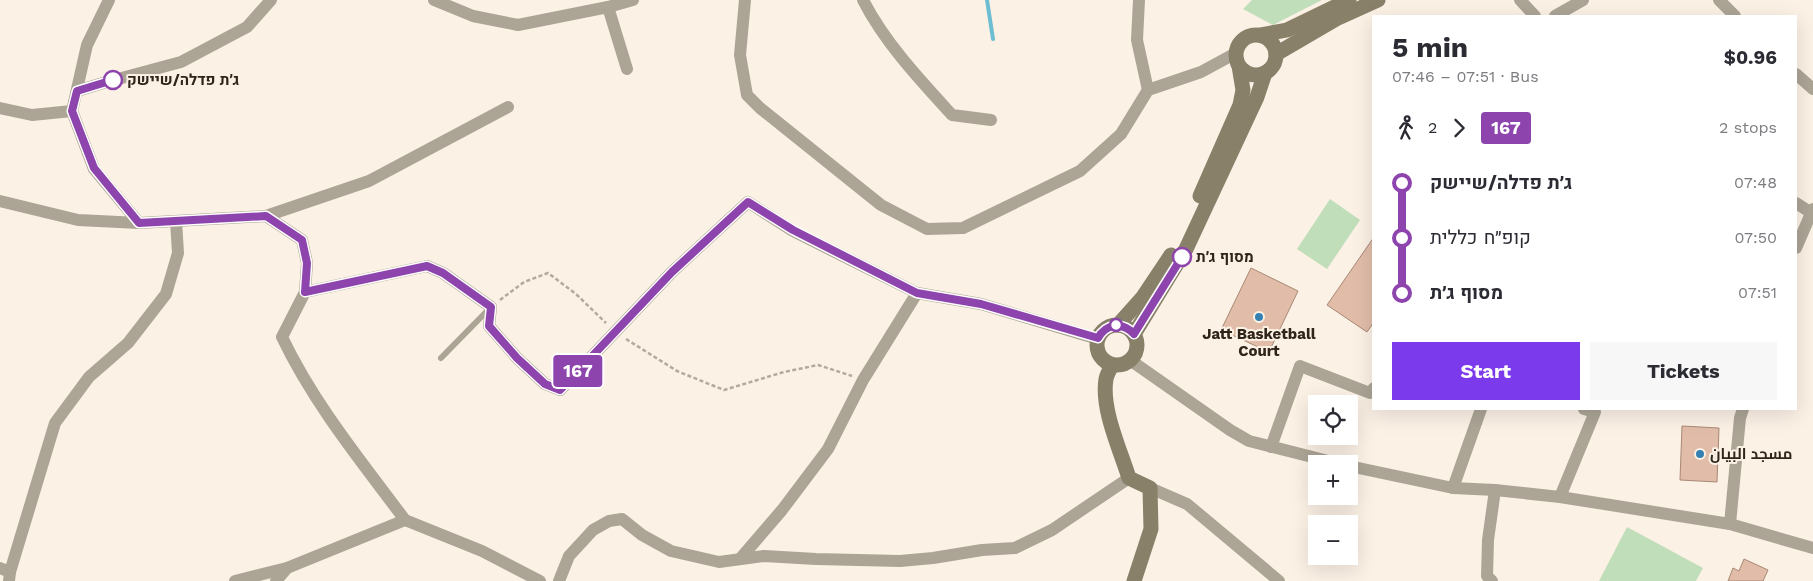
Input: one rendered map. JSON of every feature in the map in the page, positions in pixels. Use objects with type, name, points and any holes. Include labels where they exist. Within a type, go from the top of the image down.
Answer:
[{"type":"street","points":[[109,0],[87,44],[72,111],[94,168],[139,223]]},
{"type":"street","points":[[77,91],[180,62],[247,27],[271,0]]},
{"type":"street","points":[[434,0],[473,16],[518,25],[608,7],[633,0]]},
{"type":"street","points":[[744,0],[740,55],[747,95],[760,108],[880,205],[927,229],[963,228],[1080,171],[1121,134],[1148,90],[1238,60]]},
{"type":"street","points":[[863,0],[906,64],[952,115],[991,120]]},
{"type":"street","points":[[1139,0],[1137,40],[1148,90]]},
{"type":"street","points":[[1118,325],[1130,330],[1134,334],[1137,345],[1136,351],[1130,360],[1118,365],[1112,365],[1101,358],[1097,345],[1098,338],[1106,328],[1118,325],[1142,297],[1178,245],[1240,105],[1243,90],[1238,60],[1242,41],[1247,37],[1287,30],[1349,0]]},
{"type":"street","points":[[1276,54],[1336,19],[1378,0]]},
{"type":"street","points":[[1520,0],[1534,15]]},
{"type":"street","points":[[1557,15],[1583,0]]},
{"type":"street","points":[[1719,0],[1734,15]]},
{"type":"street","points":[[608,7],[627,69]]},
{"type":"street","points":[[1238,60],[1250,74],[1265,73],[1273,66],[1276,54],[1272,42],[1260,35]]},
{"type":"street","points":[[1134,334],[1186,249],[1257,97],[1265,73]]},
{"type":"street","points":[[1797,75],[1813,89]]},
{"type":"street","points":[[0,201],[78,220],[139,223],[266,216],[369,181],[508,107]]},
{"type":"street","points":[[0,108],[32,115],[72,111]]},
{"type":"street","points":[[305,292],[427,266],[443,273],[491,307],[489,326],[517,358],[545,384],[560,390],[672,272],[748,202],[793,230],[917,293],[981,304],[1098,338]]},
{"type":"street","points":[[1797,204],[1812,212],[1797,246]]},
{"type":"street","points":[[266,216],[302,240],[307,263],[305,292],[282,337],[322,408],[406,520],[482,551],[540,581]]},
{"type":"street","points":[[6,574],[55,423],[90,377],[128,343],[166,294],[178,254],[176,221]]},
{"type":"street","points":[[740,559],[782,510],[828,449],[863,380],[917,293]]},
{"type":"street","points":[[1130,360],[1230,430],[1249,441],[1308,456]]},
{"type":"street","points":[[1112,365],[1106,378],[1106,400],[1109,416],[1130,478],[1187,504],[1279,581]]},
{"type":"street","points":[[1271,447],[1300,366],[1370,393],[1372,390]]},
{"type":"street","points":[[1453,488],[1481,410]]},
{"type":"street","points":[[1560,497],[1595,412],[1588,410]]},
{"type":"street","points":[[1730,524],[1740,418],[1743,410]]},
{"type":"street","points":[[1358,468],[1453,488],[1495,490],[1560,497],[1730,524],[1813,548]]},
{"type":"street","points":[[559,581],[570,556],[593,530],[609,521],[622,519],[642,535],[671,551],[719,562],[764,556],[816,560],[900,562],[982,550],[1015,548],[1052,530],[1130,478]]},
{"type":"street","points":[[1134,581],[1151,529],[1150,488]]},
{"type":"street","points":[[1492,581],[1487,576],[1488,540],[1495,490]]},
{"type":"street","points":[[235,581],[287,568],[406,520]]},
{"type":"street","points":[[276,581],[287,568]]},
{"type":"lane","points":[[441,358],[491,307]]},
{"type":"path","points":[[491,307],[524,282],[548,274],[576,294],[614,332],[677,371],[724,390],[784,372],[818,365],[863,380]]},
{"type":"green space","points":[[1252,0],[1322,0],[1273,25],[1243,9]]},
{"type":"green space","points":[[1330,199],[1360,220],[1327,269],[1297,249]]},
{"type":"green space","points":[[1627,527],[1703,568],[1696,581],[1599,581]]},
{"type":"building","points":[[1372,240],[1372,325],[1367,332],[1327,305]]},
{"type":"building","points":[[1251,268],[1298,291],[1269,352],[1221,330]]},
{"type":"building","name":"مسجد البيان","points":[[1682,426],[1719,428],[1717,482],[1680,480]]},
{"type":"building","points":[[1744,559],[1768,570],[1763,581],[1728,581],[1733,568],[1739,571]]},
{"type":"waterway","points":[[987,0],[993,39]]},
{"type":"bus line","name":"167","points":[[113,80],[77,91],[72,111],[94,168],[139,223],[266,216],[302,240],[307,263],[305,292],[427,266],[443,273],[491,307],[489,326],[517,358],[545,384],[560,390],[672,272],[748,202],[793,230],[917,293],[981,304],[1098,338],[1106,328],[1118,325],[1124,326],[1134,334],[1182,257]]},
{"type":"place","name":"ג׳ת פדלה/שיישק","points":[[113,80]]},
{"type":"place","name":"מסוף ג׳ת","points":[[1182,257]]},
{"type":"place","name":"Jatt Basketball Court","points":[[1259,317]]},
{"type":"place","name":"مسجد البيان","points":[[1700,454]]}]
